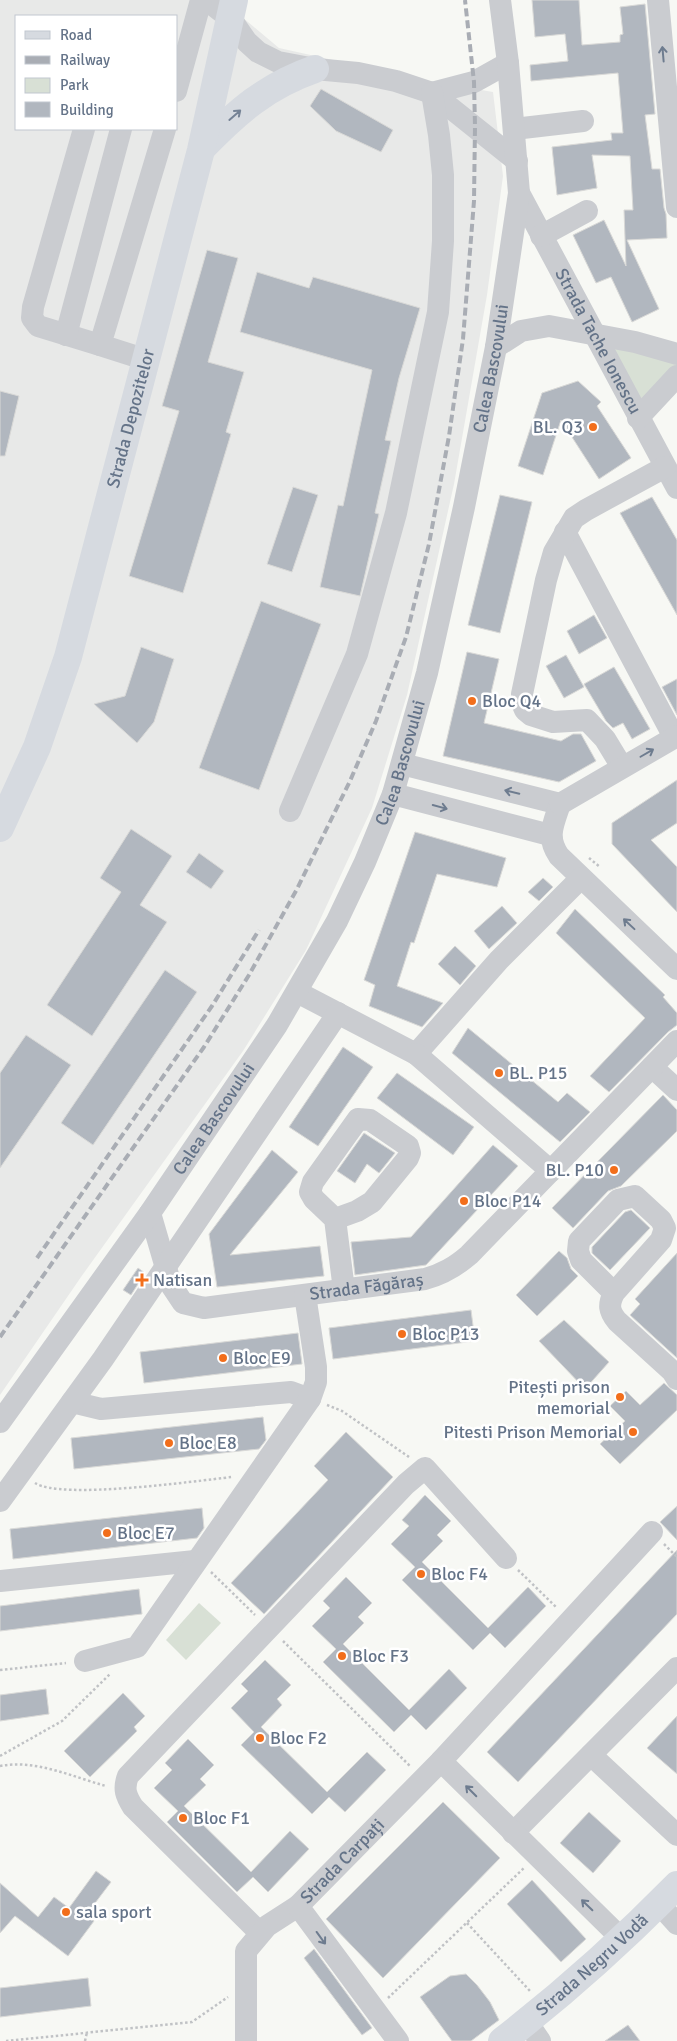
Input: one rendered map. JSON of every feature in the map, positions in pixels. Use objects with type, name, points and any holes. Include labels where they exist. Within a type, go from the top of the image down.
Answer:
[{"type":"main road","name":"Strada Depozitelor","points":[[0,828],[36,747],[68,657],[201,150],[233,10]]},
{"type":"main road","points":[[201,150],[232,118],[251,102],[275,86],[315,69]]},
{"type":"main road","name":"Strada Negru Vodă","points":[[502,2041],[537,2023],[668,1894]]},
{"type":"street","points":[[178,84],[201,0],[233,10],[247,42],[262,55],[278,62],[315,69],[358,73],[396,81],[432,94],[517,161]]},
{"type":"street","name":"Calea Bascovului","points":[[0,1422],[150,1213],[277,1025],[337,921],[365,862],[393,794],[427,673],[496,347],[518,192],[508,63],[500,0]]},
{"type":"street","points":[[658,0],[671,82],[677,207]]},
{"type":"street","points":[[432,94],[474,82],[508,63]]},
{"type":"street","points":[[290,811],[357,654],[396,513],[436,322],[444,240],[443,175],[432,94]]},
{"type":"street","points":[[514,129],[583,121]]},
{"type":"street","points":[[84,130],[33,307],[32,318],[38,326],[147,360]]},
{"type":"street","points":[[66,334],[121,130]]},
{"type":"street","points":[[100,346],[159,130]]},
{"type":"street","name":"Strada Tache Ionescu","points":[[518,192],[677,488]]},
{"type":"street","points":[[541,236],[587,211]]},
{"type":"street","points":[[496,347],[521,330],[549,326],[635,342],[677,354]]},
{"type":"street","points":[[638,418],[677,376]]},
{"type":"street","points":[[622,767],[604,739],[587,720],[552,722],[531,715],[525,710],[522,703],[522,694],[546,580],[554,552],[565,532],[574,518],[586,510],[665,466]]},
{"type":"street","points":[[565,532],[676,737],[560,804],[550,836],[559,856],[580,878],[673,956]]},
{"type":"street","points":[[402,764],[560,804]]},
{"type":"street","points":[[393,794],[550,836]]},
{"type":"street","points":[[416,1054],[499,960],[580,878]]},
{"type":"street","points":[[297,992],[416,1054],[551,1172]]},
{"type":"street","points":[[0,1501],[166,1267],[338,1013]]},
{"type":"street","name":"Strada Făgăraș","points":[[150,1213],[171,1285],[183,1303],[204,1308],[425,1279],[452,1269],[469,1255],[677,1041]]},
{"type":"street","points":[[652,1067],[677,1090]]},
{"type":"street","points":[[335,1219],[357,1211],[372,1202],[410,1153],[408,1146],[370,1120],[358,1119],[313,1182],[310,1192],[314,1199],[335,1219],[344,1290]]},
{"type":"street","points":[[614,1294],[610,1302],[610,1312],[617,1321],[672,1371],[677,1379]]},
{"type":"street","points":[[85,1662],[137,1647],[310,1398],[316,1382],[316,1366],[305,1295]]},
{"type":"street","points":[[72,1402],[101,1409],[292,1392],[310,1398]]},
{"type":"street","points":[[260,1933],[133,1807],[126,1796],[125,1790],[128,1776],[406,1484],[425,1468],[506,1558]]},
{"type":"street","name":"Strada Carpați","points":[[398,2041],[298,1906],[424,1779],[652,1532]]},
{"type":"street","points":[[0,1581],[196,1560]]},
{"type":"street","points":[[513,1833],[677,1668]]},
{"type":"street","points":[[591,1755],[677,1835]]},
{"type":"street","points":[[441,1761],[536,1856],[622,1938]]},
{"type":"street","points":[[668,1894],[677,1924]]},
{"type":"street","points":[[246,2041],[246,1952],[267,1926],[298,1906]]},
{"type":"path","points":[[310,1398],[342,1411],[425,1468]]},
{"type":"path","points":[[20,1474],[41,1488],[63,1491],[256,1475]]},
{"type":"path","points":[[506,1558],[570,1621]]},
{"type":"path","points":[[196,1560],[270,1628],[424,1779]]},
{"type":"path","points":[[0,1670],[85,1662]]},
{"type":"path","points":[[0,1756],[62,1721],[110,1674]]},
{"type":"path","points":[[0,1766],[13,1763],[39,1767],[125,1790]]},
{"type":"path","points":[[375,2011],[536,1856]]},
{"type":"path","points":[[467,1923],[537,2023]]},
{"type":"path","points":[[6,2041],[192,2022],[245,1984]]},
{"type":"path","points":[[85,2041],[87,2032]]},
{"type":"shaded area","points":[[0,0],[212,0],[242,17],[279,48],[423,80],[493,92],[503,176],[487,295],[454,484],[407,695],[372,808],[306,950],[243,1051],[81,1277],[0,1395]]},
{"type":"green space","points":[[593,334],[677,354],[677,376],[638,418]]},
{"type":"green space","points":[[199,1603],[221,1623],[186,1660],[166,1640]]},
{"type":"building","points":[[532,0],[579,0],[582,45],[620,42],[620,35],[623,34],[620,7],[645,4],[655,114],[645,115],[652,169],[660,169],[667,238],[627,240],[659,309],[632,322],[611,277],[596,283],[573,235],[604,220],[626,266],[624,210],[633,210],[630,156],[592,155],[597,188],[557,195],[552,147],[612,140],[611,133],[623,133],[618,73],[531,81],[530,65],[568,61],[565,34],[535,37]]},
{"type":"building","points":[[321,89],[393,130],[381,152],[336,131],[310,106]]},
{"type":"building","points":[[207,250],[238,258],[208,362],[244,372],[226,432],[231,434],[183,593],[129,576],[179,411],[162,406]]},
{"type":"building","points":[[257,272],[309,288],[313,277],[420,308],[399,378],[385,440],[391,441],[375,513],[379,514],[360,596],[320,587],[338,505],[343,506],[372,370],[240,332]]},
{"type":"building","name":"BL. Q3","points":[[578,381],[601,402],[597,406],[631,458],[599,479],[561,420],[543,475],[518,466],[542,393]]},
{"type":"building","points":[[0,391],[19,396],[5,456],[0,456]]},
{"type":"building","points":[[293,487],[318,495],[292,572],[267,564]]},
{"type":"building","points":[[500,495],[532,502],[500,633],[468,625]]},
{"type":"building","points":[[652,497],[677,540],[677,615],[620,513]]},
{"type":"building","points":[[261,601],[321,624],[259,790],[199,768]]},
{"type":"building","points":[[594,615],[607,638],[579,654],[567,631]]},
{"type":"building","points":[[141,647],[174,659],[154,722],[137,743],[94,704],[125,696]]},
{"type":"building","name":"Bloc Q4","points":[[467,652],[499,659],[484,723],[561,741],[573,734],[581,734],[596,761],[559,782],[443,756]]},
{"type":"building","points":[[566,655],[584,687],[564,698],[546,666]]},
{"type":"building","points":[[614,667],[650,729],[632,739],[623,723],[613,728],[606,721],[584,684]]},
{"type":"building","points":[[677,679],[677,715],[662,687]]},
{"type":"building","points":[[677,780],[677,823],[651,840],[677,867],[677,912],[612,844],[612,823]]},
{"type":"building","points":[[131,829],[172,856],[140,905],[167,922],[92,1036],[47,1005],[121,892],[100,878]]},
{"type":"building","points":[[415,832],[506,858],[497,887],[437,874],[414,943],[411,942],[397,986],[443,1003],[422,1027],[369,1006],[375,985],[364,980]]},
{"type":"building","points":[[199,853],[224,871],[211,889],[186,872]]},
{"type":"building","points":[[543,878],[553,887],[539,901],[528,892]]},
{"type":"building","points":[[502,906],[517,923],[489,949],[474,931]]},
{"type":"building","points":[[575,909],[665,995],[663,997],[677,1013],[677,1025],[609,1092],[590,1076],[645,1018],[556,933]]},
{"type":"building","points":[[455,946],[476,966],[460,985],[438,964]]},
{"type":"building","points":[[165,970],[197,992],[93,1145],[61,1123]]},
{"type":"building","name":"BL. P15","points":[[468,1028],[558,1102],[567,1093],[590,1112],[560,1142],[452,1053]]},
{"type":"building","points":[[26,1035],[71,1065],[0,1168],[0,1073]]},
{"type":"building","points":[[343,1047],[373,1067],[318,1146],[289,1127]]},
{"type":"building","points":[[397,1073],[474,1127],[453,1155],[377,1098]]},
{"type":"building","name":"BL. P10","points":[[663,1095],[677,1110],[677,1131],[621,1186],[608,1191],[573,1228],[552,1208]]},
{"type":"building","points":[[364,1133],[395,1153],[379,1173],[367,1164],[355,1183],[337,1171]]},
{"type":"building","name":"Bloc P14","points":[[493,1145],[518,1166],[426,1265],[355,1275],[351,1242],[411,1237]]},
{"type":"building","points":[[272,1150],[298,1172],[230,1255],[320,1246],[324,1276],[217,1287],[209,1234]]},
{"type":"building","points":[[631,1210],[650,1228],[610,1270],[592,1253],[592,1247],[625,1212]]},
{"type":"building","points":[[559,1251],[567,1258],[571,1269],[578,1276],[537,1316],[516,1295]]},
{"type":"building","points":[[677,1253],[677,1358],[630,1315],[640,1304],[635,1299]]},
{"type":"building","points":[[138,1268],[145,1273],[131,1295],[123,1290]]},
{"type":"building","name":"Bloc P13","points":[[471,1310],[475,1341],[333,1359],[329,1328]]},
{"type":"building","points":[[564,1320],[609,1362],[585,1389],[539,1341]]},
{"type":"building","name":"Bloc E9","points":[[298,1333],[302,1364],[144,1383],[140,1352]]},
{"type":"building","name":"Pitesti Prison Memorial","points":[[664,1383],[677,1395],[677,1410],[620,1464],[600,1444],[625,1421],[610,1406],[626,1391],[640,1405]]},
{"type":"building","name":"Bloc E8","points":[[263,1417],[266,1440],[259,1449],[74,1469],[71,1438]]},
{"type":"building","points":[[346,1432],[393,1477],[264,1614],[231,1583],[328,1480],[314,1466]]},
{"type":"building","name":"Bloc F4","points":[[425,1495],[451,1521],[437,1535],[443,1541],[422,1562],[488,1628],[528,1587],[546,1606],[505,1648],[490,1633],[473,1650],[402,1580],[415,1567],[391,1544],[409,1526],[402,1520]]},
{"type":"building","points":[[677,1506],[677,1540],[660,1522]]},
{"type":"building","name":"Bloc E7","points":[[202,1508],[204,1528],[197,1538],[13,1559],[10,1529]]},
{"type":"building","points":[[677,1550],[677,1614],[518,1782],[487,1752]]},
{"type":"building","name":"Bloc F3","points":[[346,1577],[372,1603],[358,1617],[364,1623],[343,1644],[409,1710],[449,1669],[467,1688],[426,1730],[411,1715],[394,1732],[323,1662],[336,1649],[312,1626],[330,1608],[323,1601]]},
{"type":"building","points":[[139,1589],[142,1614],[0,1631],[0,1606]]},
{"type":"building","name":"Bloc F2","points":[[265,1660],[291,1685],[277,1699],[282,1705],[261,1727],[327,1792],[367,1752],[386,1770],[345,1812],[329,1797],[312,1814],[241,1745],[254,1732],[231,1708],[248,1691],[241,1684]]},
{"type":"building","points":[[46,1689],[49,1714],[0,1721],[0,1695]]},
{"type":"building","points":[[123,1693],[145,1716],[134,1727],[137,1731],[90,1777],[64,1751]]},
{"type":"building","points":[[677,1716],[677,1774],[647,1748]]},
{"type":"building","name":"Bloc F1","points":[[188,1739],[214,1765],[200,1779],[206,1785],[184,1806],[251,1872],[290,1831],[309,1849],[268,1892],[253,1877],[237,1892],[167,1822],[178,1811],[154,1788],[172,1770],[165,1763]]},
{"type":"building","points":[[443,1802],[500,1858],[383,1978],[326,1919]]},
{"type":"building","points":[[589,1812],[621,1841],[593,1873],[560,1843]]},
{"type":"building","name":"sala sport","points":[[96,1871],[111,1882],[86,1915],[94,1921],[68,1956],[15,1916],[0,1933],[0,1883],[38,1917],[54,1897],[69,1908]]},
{"type":"building","points":[[532,1880],[586,1939],[561,1962],[507,1904]]},
{"type":"building","points":[[314,1949],[372,2028],[362,2035],[304,1958]]},
{"type":"building","points":[[466,1974],[490,2002],[499,2020],[471,2041],[452,2041],[420,1997],[450,1976]]},
{"type":"building","points":[[88,1978],[91,2006],[0,2017],[0,1988]]},
{"type":"building","points":[[628,2025],[640,2041],[605,2041]]},
{"type":"railway","points":[[0,1337],[204,1047],[249,975],[297,889],[350,781],[376,721],[406,637],[429,544],[449,436],[463,339],[474,201],[475,126],[474,82],[465,0]]},
{"type":"railway","points":[[37,1258],[212,1006],[259,930]]},
{"type":"place","name":"BL. Q3","points":[[593,427]]},
{"type":"place","name":"Bloc Q4","points":[[472,701]]},
{"type":"place","name":"BL. P15","points":[[499,1073]]},
{"type":"place","name":"BL. P10","points":[[614,1170]]},
{"type":"place","name":"Bloc P14","points":[[464,1201]]},
{"type":"place","name":"Natisan","points":[[142,1280]]},
{"type":"place","name":"Bloc P13","points":[[402,1334]]},
{"type":"place","name":"Bloc E9","points":[[223,1358]]},
{"type":"place","name":"Pitești prison memorial","points":[[620,1397]]},
{"type":"place","name":"Pitesti Prison Memorial","points":[[633,1432]]},
{"type":"place","name":"Bloc E8","points":[[169,1443]]},
{"type":"place","name":"Bloc E7","points":[[107,1533]]},
{"type":"place","name":"Bloc F4","points":[[421,1574]]},
{"type":"place","name":"Bloc F3","points":[[342,1656]]},
{"type":"place","name":"Bloc F2","points":[[260,1738]]},
{"type":"place","name":"Bloc F1","points":[[183,1818]]},
{"type":"place","name":"sala sport","points":[[66,1912]]}]
